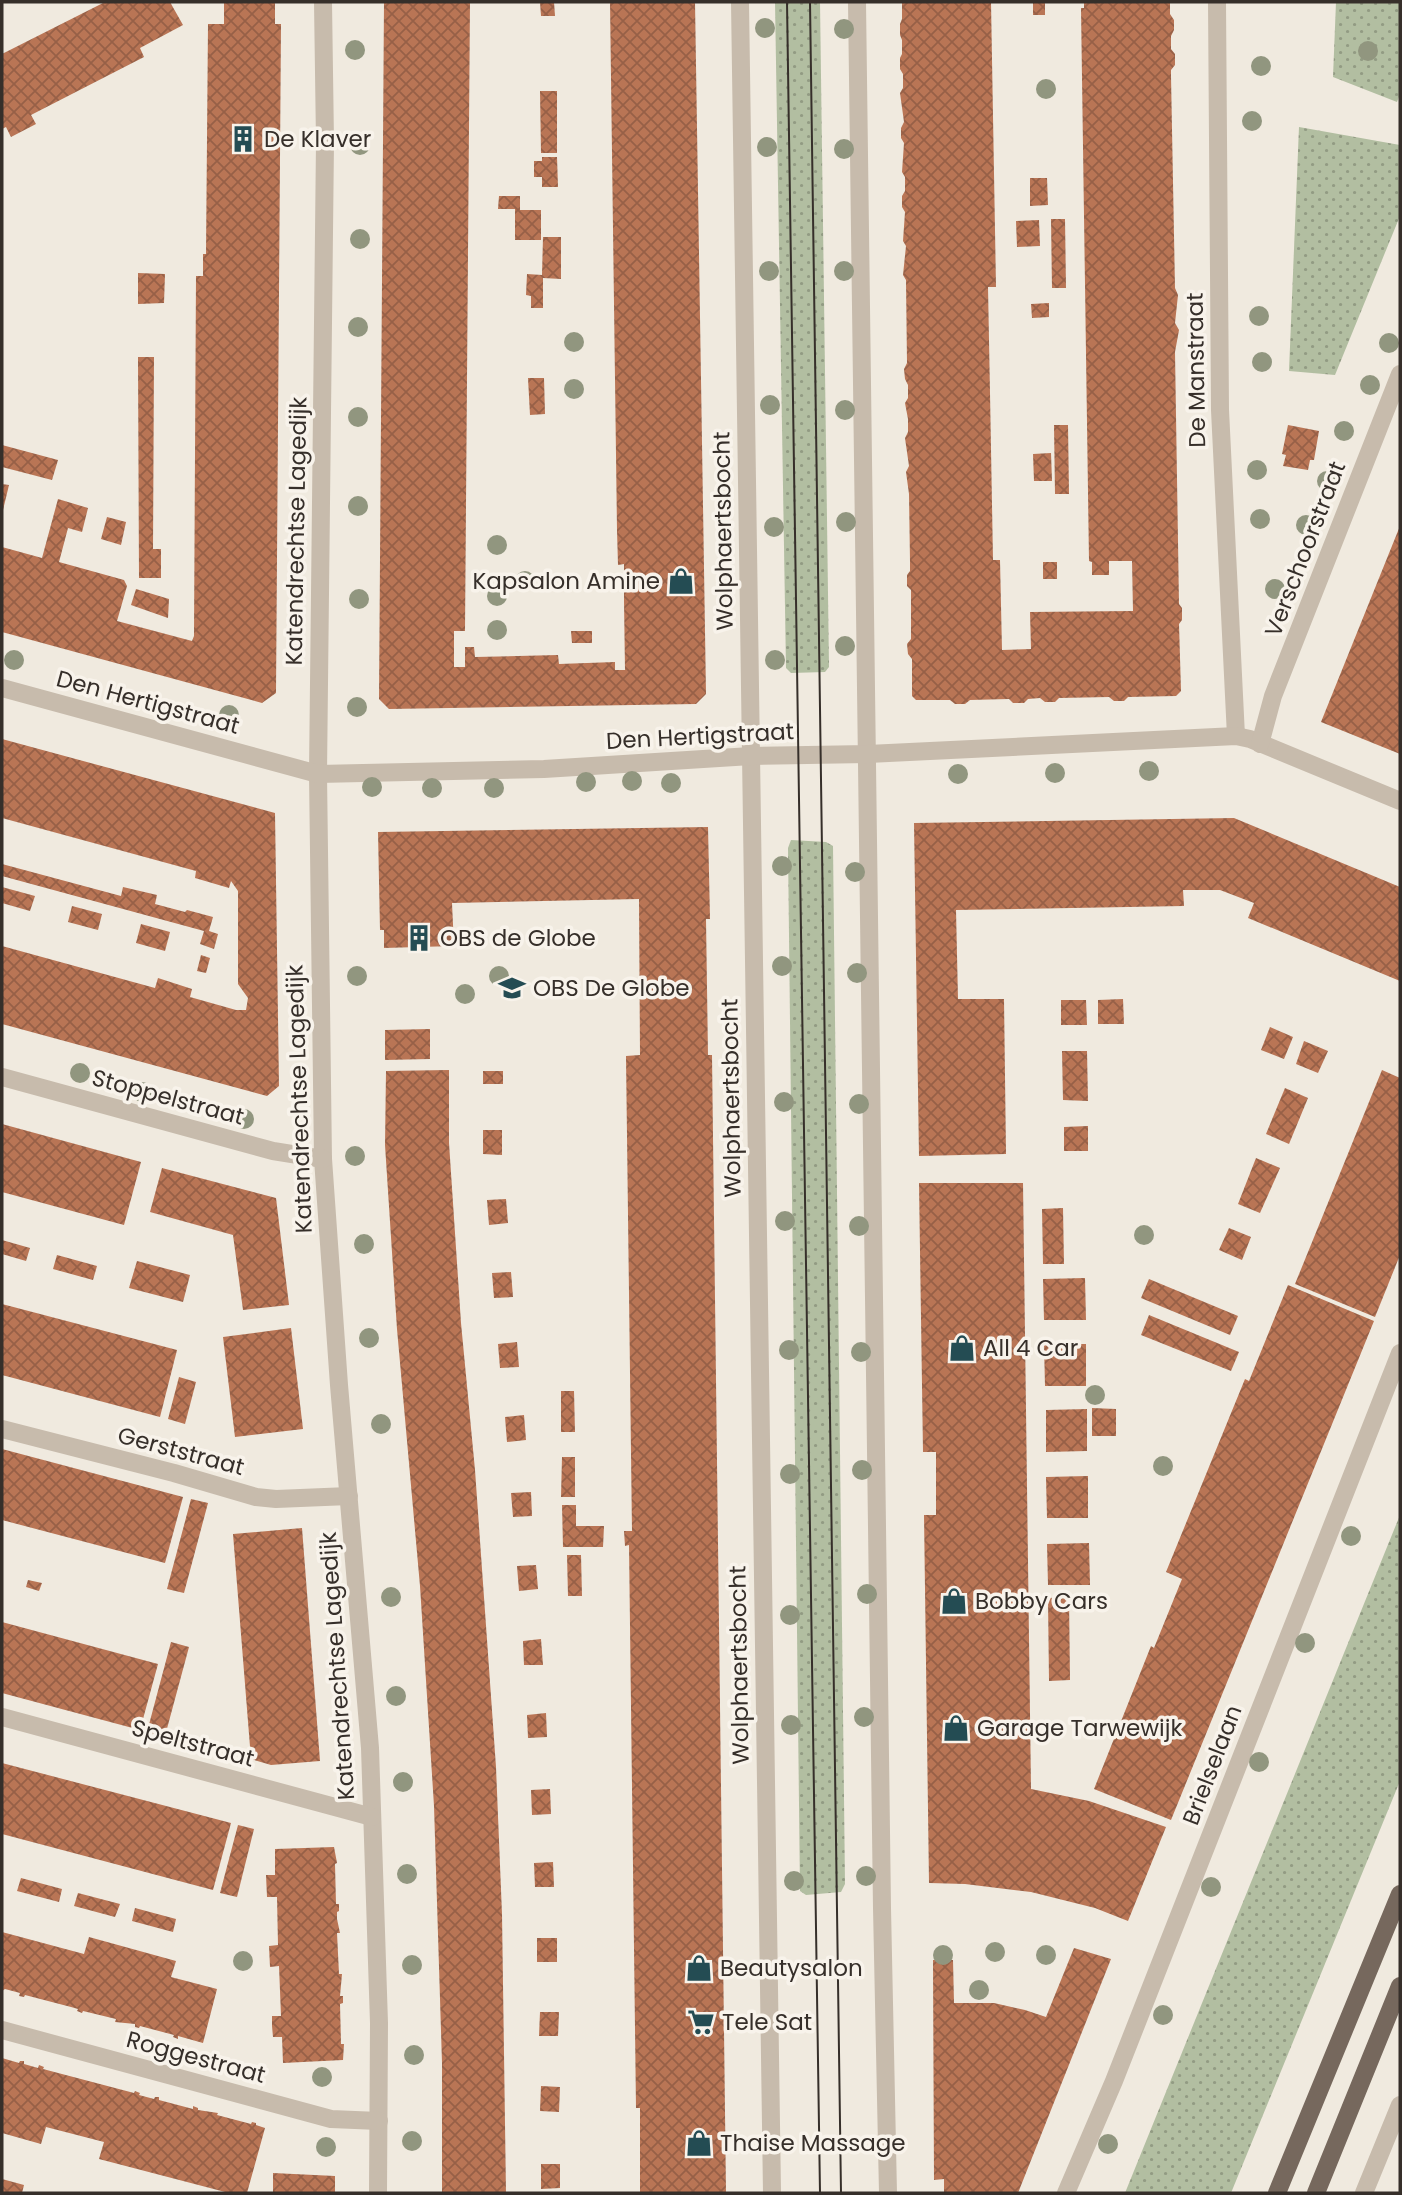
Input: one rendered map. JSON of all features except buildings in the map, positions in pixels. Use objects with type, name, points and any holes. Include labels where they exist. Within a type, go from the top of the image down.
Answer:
[{"type":"main road","points":[[1277,2193],[1400,1894]]},
{"type":"main road","points":[[1316,2193],[1400,1986]]},
{"type":"street","name":"Katendrechtse Lagedijk","points":[[323,2],[325,142],[318,774],[323,1159],[370,1748],[379,2023],[378,2193]]},
{"type":"street","name":"Wolphaertsbocht","points":[[740,2],[772,2193]]},
{"type":"street","points":[[858,2],[882,1922],[888,2193]]},
{"type":"street","name":"De Manstraat","points":[[1217,2],[1220,410],[1236,736]]},
{"type":"street","name":"Verschoorstraat","points":[[1260,744],[1273,696],[1400,374]]},
{"type":"street","name":"Den Hertigstraat","points":[[2,688],[318,774],[544,769],[751,756],[868,754],[1236,736],[1400,801]]},
{"type":"street","name":"Stoppelstraat","points":[[2,1077],[273,1151],[323,1159]]},
{"type":"street","name":"Brielselaan","points":[[1066,2193],[1114,2081],[1400,1353]]},
{"type":"street","name":"Gerststraat","points":[[2,1429],[256,1497],[276,1499],[349,1496]]},
{"type":"street","name":"Speltstraat","points":[[2,1717],[372,1817]]},
{"type":"street","name":"Roggestraat","points":[[2,2030],[331,2119],[379,2121]]},
{"type":"street","points":[[1364,2193],[1400,2105]]},
{"type":"green space","points":[[775,2],[820,2],[829,667],[825,672],[791,673],[786,668]]},
{"type":"green space","points":[[1336,2],[1400,2],[1400,94],[1397,102],[1333,77]]},
{"type":"green space","points":[[1299,127],[1400,145],[1400,216],[1335,375],[1289,371]]},
{"type":"green space","points":[[791,840],[826,842],[833,846],[845,1884],[841,1892],[806,1895],[800,1891],[788,848]]},
{"type":"green space","points":[[1400,1515],[1400,1781],[1231,2193],[1125,2193]]},
{"type":"tram line","points":[[787,2],[820,2193]]},
{"type":"tram line","points":[[810,2],[841,2193]]},
{"type":"place","name":"De Klaver","points":[[243,139]]},
{"type":"place","name":"Kapsalon Amine","points":[[681,581]]},
{"type":"place","name":"OBS de Globe","points":[[419,938]]},
{"type":"place","name":"OBS De Globe","points":[[512,988]]},
{"type":"place","name":"All 4 Car","points":[[962,1348]]},
{"type":"place","name":"Bobby Cars","points":[[954,1601]]},
{"type":"place","name":"Garage Tarwewijk","points":[[956,1728]]},
{"type":"place","name":"Beautysalon","points":[[699,1968]]},
{"type":"place","name":"Tele Sat","points":[[701,2022]]},
{"type":"place","name":"Thaise Massage","points":[[699,2143]]}]
